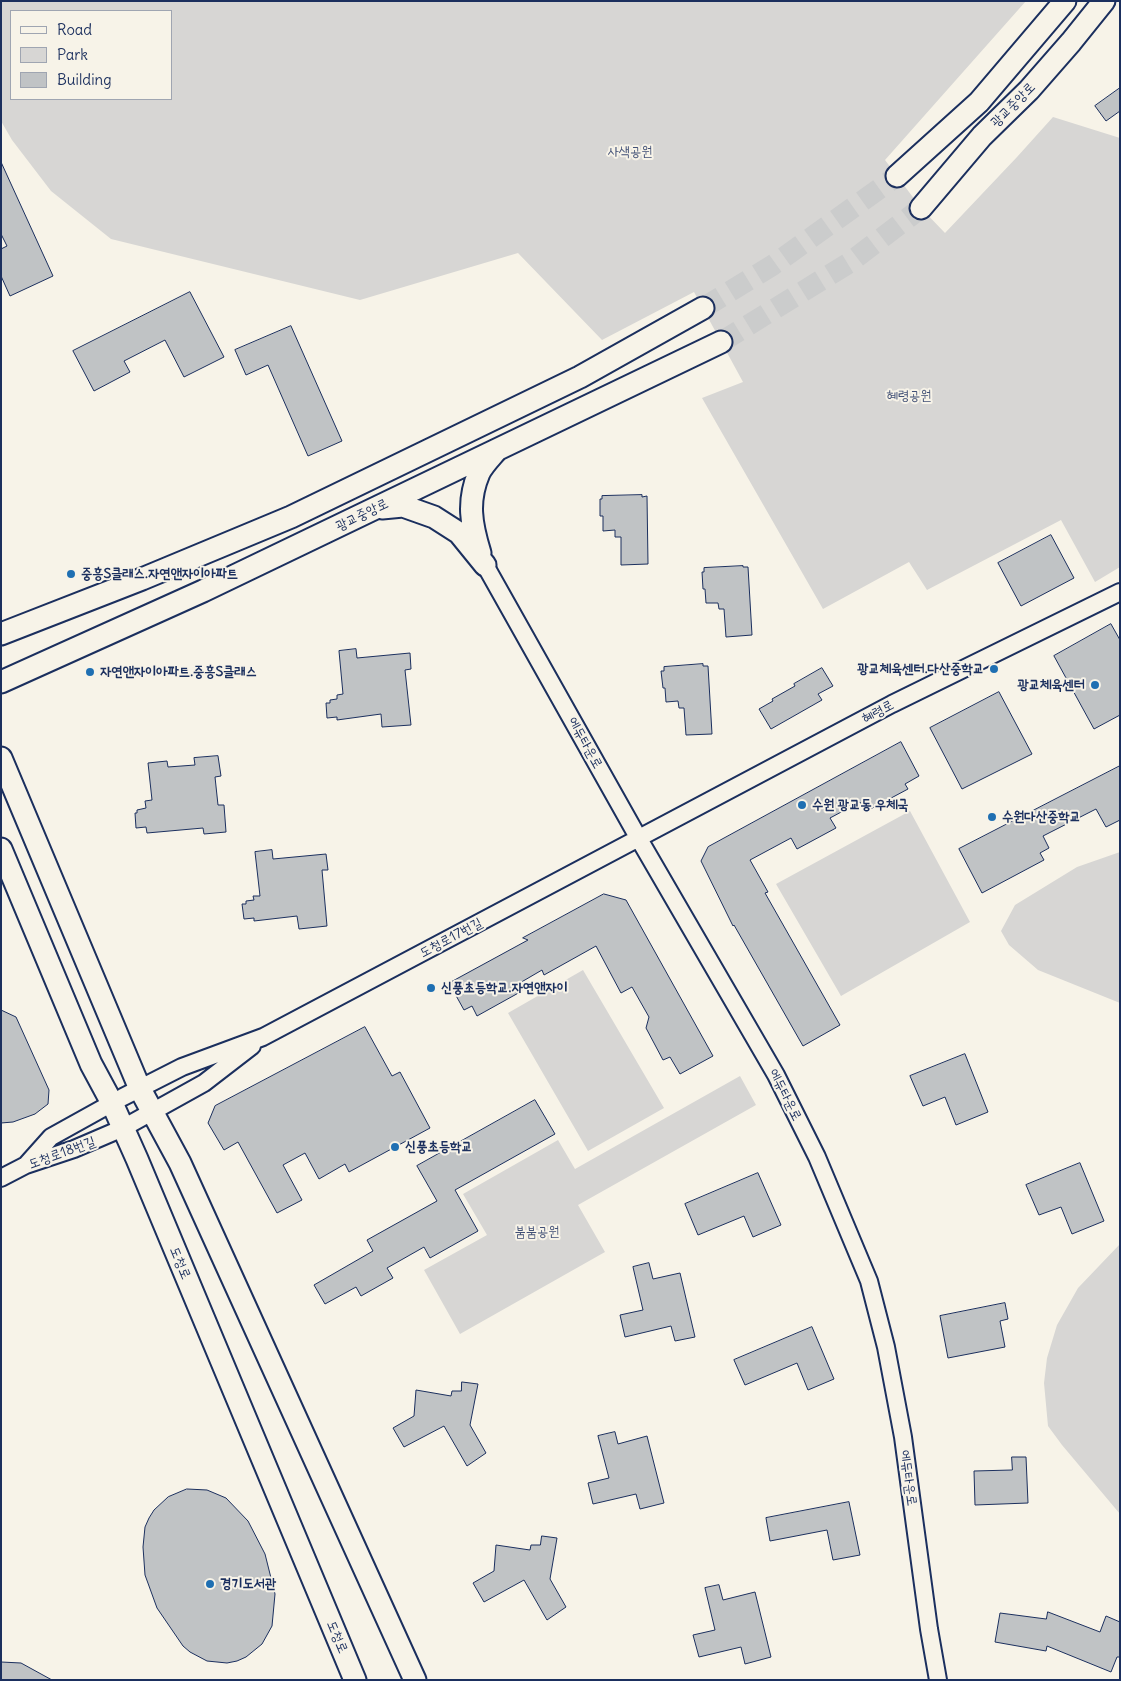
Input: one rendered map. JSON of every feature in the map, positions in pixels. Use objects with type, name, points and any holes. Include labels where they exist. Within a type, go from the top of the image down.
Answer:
[{"type":"main road","name":"광교중앙로","points":[[897,176],[979,102],[1065,1]]},
{"type":"main road","name":"광교중앙로","points":[[922,208],[982,136],[1029,90],[1060,56],[1104,1]]},
{"type":"main road","points":[[1,634],[142,579],[291,517],[580,377],[703,308]]},
{"type":"main road","name":"광교중앙로","points":[[1,682],[203,591],[721,342]]},
{"type":"main road","points":[[485,565],[472,529],[471,504],[480,472],[497,449]]},
{"type":"main road","points":[[374,509],[403,506],[434,517],[459,533],[485,565]]},
{"type":"main road","points":[[1,758],[140,1089],[151,1113],[180,1164],[415,1680]]},
{"type":"main road","name":"도청로","points":[[1,849],[91,1064],[123,1128],[355,1680]]},
{"type":"street","name":"에듀타운로","points":[[485,565],[639,838],[776,1075],[817,1157],[869,1281],[886,1347],[903,1437],[929,1629],[938,1680]]},
{"type":"street","name":"혜령로","points":[[639,838],[892,704],[1120,592]]},
{"type":"street","name":"도청로17번길","points":[[26,1165],[51,1138],[112,1103],[182,1067],[263,1036],[639,838]]},
{"type":"street","name":"도청로17번길","points":[[123,1128],[204,1083],[263,1036]]},
{"type":"street","name":"도청로18번길","points":[[1,1178],[26,1165],[74,1149],[123,1128]]},
{"type":"green space","name":"사색공원","points":[[1,1],[1026,1],[885,160],[921,208],[945,233],[1053,117],[1120,138],[1120,567],[1095,582],[1061,520],[927,590],[909,562],[823,609],[702,398],[743,382],[694,292],[602,340],[518,253],[360,300],[111,239],[51,191],[12,140],[1,121]]},
{"type":"green space","points":[[910,811],[970,922],[841,996],[776,884]]},
{"type":"green space","points":[[1120,852],[1120,1003],[1038,970],[1009,945],[1001,931],[1015,905],[1077,867]]},
{"type":"green space","points":[[583,970],[664,1108],[588,1151],[508,1013]]},
{"type":"green space","name":"붐붐공원","points":[[740,1076],[756,1105],[578,1205],[605,1252],[460,1334],[424,1270],[487,1235],[463,1194],[558,1140],[575,1169]]},
{"type":"green space","points":[[1120,1244],[1120,1514],[1048,1426],[1044,1383],[1047,1358],[1057,1325],[1078,1288]]},
{"type":"building","points":[[1120,88],[1120,111],[1106,121],[1095,106]]},
{"type":"building","points":[[1,162],[53,276],[10,296],[1,276],[1,249],[7,246],[1,234]]},
{"type":"building","points":[[190,292],[224,357],[184,377],[165,340],[124,361],[130,372],[94,391],[73,351]]},
{"type":"building","points":[[291,326],[342,441],[308,456],[268,365],[246,375],[235,350]]},
{"type":"building","points":[[642,495],[642,497],[647,496],[648,564],[621,565],[621,537],[615,537],[615,530],[603,531],[603,516],[600,516],[600,499],[602,499],[602,496]]},
{"type":"building","points":[[1051,535],[1074,578],[1021,606],[998,563]]},
{"type":"building","points":[[748,567],[752,635],[726,637],[724,609],[719,609],[718,603],[706,603],[702,572],[704,572],[704,568]]},
{"type":"building","name":"광교체육센터","points":[[1111,624],[1120,640],[1120,715],[1094,729],[1054,656]]},
{"type":"building","points":[[356,649],[357,658],[410,653],[411,669],[405,670],[411,725],[382,727],[381,714],[337,720],[337,717],[327,718],[326,703],[337,699],[337,695],[343,694],[339,651]]},
{"type":"building","points":[[703,664],[703,666],[708,666],[712,734],[686,735],[684,708],[679,708],[678,701],[666,702],[661,671],[664,671],[664,667]]},
{"type":"building","points":[[822,668],[833,686],[818,694],[822,700],[771,729],[759,709],[795,686],[794,684]]},
{"type":"building","points":[[999,692],[1032,754],[962,789],[930,728]]},
{"type":"building","points":[[901,742],[919,776],[905,784],[908,789],[865,812],[860,802],[830,818],[836,828],[797,849],[791,838],[750,860],[768,892],[765,893],[840,1025],[803,1046],[733,926],[701,861],[708,847]]},
{"type":"building","points":[[218,756],[221,776],[215,777],[218,805],[224,805],[226,832],[204,834],[203,828],[147,833],[146,827],[136,828],[135,813],[137,813],[137,810],[146,808],[145,801],[152,800],[148,763],[167,761],[168,767],[195,765],[194,758]]},
{"type":"building","points":[[1120,766],[1120,820],[1106,827],[1096,809],[1043,836],[1049,848],[1040,853],[1044,860],[982,893],[959,849]]},
{"type":"building","points":[[272,850],[273,859],[326,854],[328,870],[322,870],[327,926],[299,929],[297,916],[254,921],[254,918],[244,919],[242,904],[246,904],[246,901],[254,900],[253,896],[260,896],[255,852]]},
{"type":"building","points":[[604,894],[626,900],[713,1056],[680,1074],[670,1057],[663,1060],[646,1028],[649,1017],[632,987],[621,993],[596,946],[544,975],[542,970],[518,984],[522,991],[477,1016],[472,1006],[464,1010],[449,983],[528,940],[523,938]]},
{"type":"building","points":[[1,1010],[16,1017],[49,1090],[48,1104],[35,1114],[13,1122],[1,1123]]},
{"type":"building","points":[[365,1027],[392,1076],[400,1072],[430,1128],[349,1172],[345,1164],[319,1179],[305,1153],[283,1165],[302,1200],[277,1213],[238,1142],[224,1150],[208,1123],[215,1106]]},
{"type":"building","points":[[965,1054],[988,1112],[956,1125],[945,1097],[923,1106],[910,1076]]},
{"type":"building","points":[[535,1100],[555,1134],[455,1190],[478,1231],[430,1258],[424,1247],[387,1268],[393,1278],[361,1296],[356,1287],[325,1304],[314,1285],[373,1251],[367,1240],[437,1201],[417,1166]]},
{"type":"building","points":[[1080,1163],[1104,1221],[1072,1234],[1061,1207],[1039,1215],[1026,1185]]},
{"type":"building","points":[[758,1173],[781,1225],[753,1237],[744,1216],[698,1235],[685,1204]]},
{"type":"building","points":[[649,1263],[653,1279],[680,1273],[695,1337],[675,1341],[671,1326],[625,1337],[620,1315],[643,1310],[633,1267]]},
{"type":"building","points":[[1005,1303],[1008,1319],[1000,1321],[1005,1347],[948,1358],[940,1316]]},
{"type":"building","points":[[812,1327],[834,1379],[808,1390],[797,1363],[745,1385],[734,1360]]},
{"type":"building","points":[[462,1382],[478,1384],[470,1425],[486,1453],[467,1466],[444,1426],[404,1447],[393,1428],[414,1416],[416,1390],[451,1396],[452,1391],[461,1391]]},
{"type":"building","points":[[615,1432],[618,1444],[647,1436],[664,1503],[640,1509],[636,1494],[593,1504],[588,1483],[609,1478],[598,1436]]},
{"type":"building","points":[[1012,1457],[1026,1457],[1028,1503],[975,1505],[974,1471],[1012,1470]]},
{"type":"building","name":"경기도서관","points":[[187,1489],[207,1490],[226,1498],[248,1521],[265,1554],[275,1594],[272,1626],[262,1644],[246,1657],[237,1661],[227,1663],[207,1661],[183,1646],[157,1608],[145,1575],[143,1547],[145,1527],[149,1518],[154,1510],[168,1497]]},
{"type":"building","points":[[849,1502],[860,1555],[833,1560],[827,1530],[770,1541],[766,1518]]},
{"type":"building","points":[[542,1536],[557,1538],[550,1579],[566,1607],[547,1620],[524,1580],[484,1602],[473,1583],[494,1571],[496,1545],[530,1550],[531,1545],[540,1545]]},
{"type":"building","points":[[719,1585],[723,1600],[755,1592],[771,1657],[745,1664],[741,1647],[699,1657],[693,1635],[715,1630],[705,1588]]},
{"type":"building","points":[[1048,1612],[1100,1632],[1106,1616],[1120,1622],[1120,1657],[1117,1657],[1111,1672],[1047,1646],[1046,1651],[995,1642],[1000,1613],[1046,1619]]},
{"type":"building","points":[[1,1662],[21,1663],[52,1680],[1,1680]]},
{"type":"tunnel","points":[[703,308],[773,265],[897,176]]},
{"type":"tunnel","points":[[721,342],[849,263],[921,208]]},
{"type":"place","name":"중흥S클래스.자연앤자이아파트","points":[[71,574]]},
{"type":"place","name":"광교체육센터.다산중학교","points":[[994,669]]},
{"type":"place","name":"자연앤자이아파트.중흥S클래스","points":[[90,672]]},
{"type":"place","name":"광교체육센터","points":[[1095,685]]},
{"type":"place","name":"수원 광교동 우체국","points":[[802,805]]},
{"type":"place","name":"수원다산중학교","points":[[992,817]]},
{"type":"place","name":"신풍초등학교.자연앤자이","points":[[431,988]]},
{"type":"place","name":"신풍초등학교","points":[[395,1147]]},
{"type":"place","name":"경기도서관","points":[[210,1584]]},
{"type":"park label","name":"혜령공원","points":[[909,396]]}]
